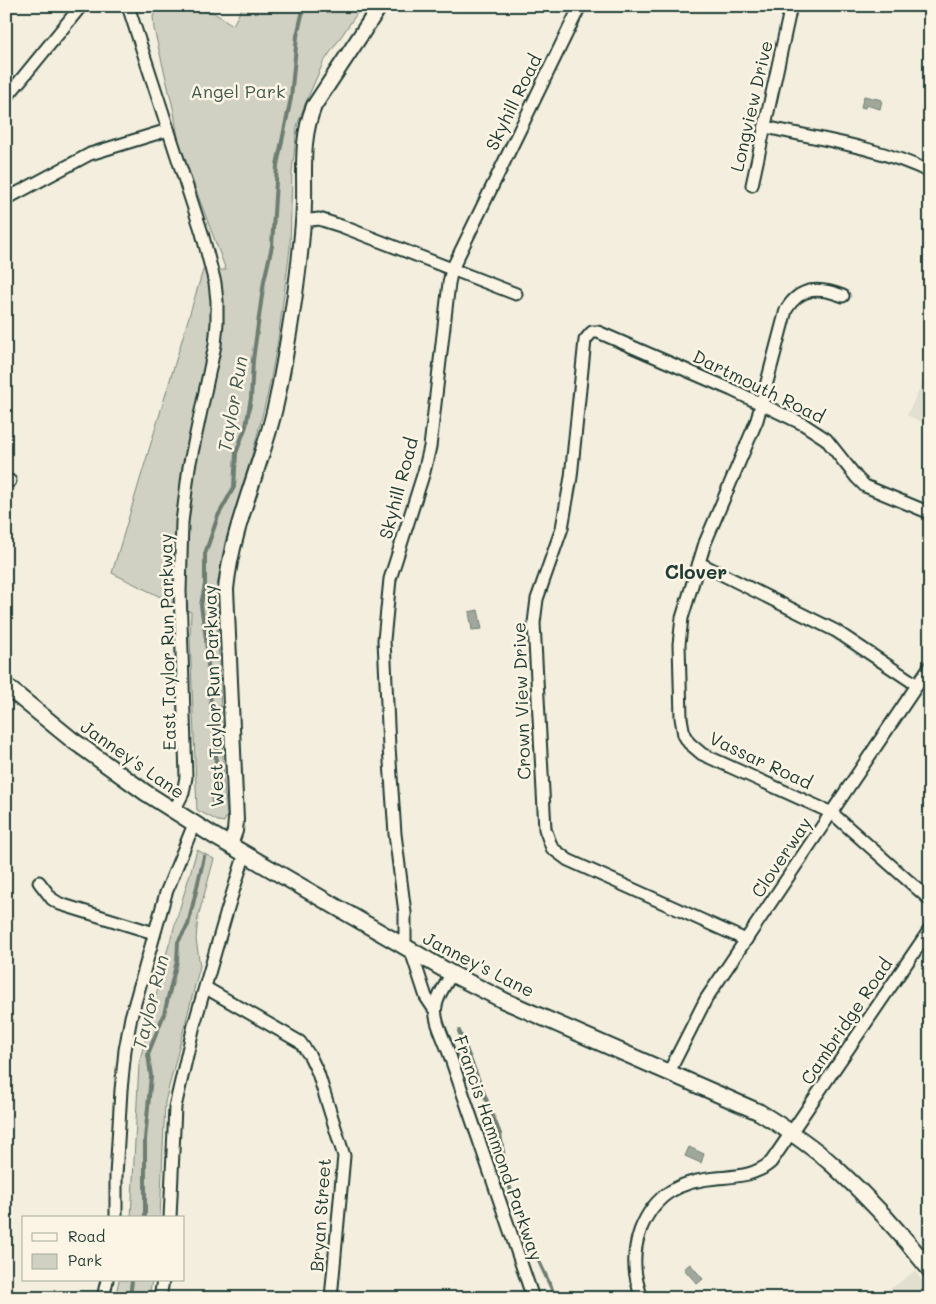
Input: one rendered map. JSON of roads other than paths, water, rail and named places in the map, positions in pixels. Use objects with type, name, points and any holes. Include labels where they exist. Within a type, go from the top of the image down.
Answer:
[{"type":"main road","name":"Janney's Lane","points":[[6,686],[93,756],[194,824],[452,974],[505,1001],[759,1112],[792,1133],[833,1165],[928,1265]]},
{"type":"street","points":[[6,98],[81,6]]},
{"type":"street","name":"East Taylor Run Parkway","points":[[128,6],[202,233],[216,292],[217,323],[215,345],[189,467],[182,522],[180,591],[186,776],[183,793],[174,811]]},
{"type":"street","name":"West Taylor Run Parkway","points":[[230,845],[235,831],[236,820],[229,683],[227,574],[236,534],[272,420],[280,386],[303,221],[303,174],[308,121],[314,106],[380,6]]},
{"type":"street","name":"Skyhill Road","points":[[408,949],[395,834],[389,747],[384,630],[390,579],[424,472],[430,447],[452,269],[580,6]]},
{"type":"street","name":"Longview Drive","points":[[752,185],[792,6]]},
{"type":"street","points":[[764,127],[880,153],[912,163],[930,172]]},
{"type":"street","points":[[6,200],[90,154],[168,130]]},
{"type":"street","points":[[303,221],[319,219],[341,226],[516,294]]},
{"type":"street","name":"Vassar Road","points":[[843,296],[824,290],[814,290],[796,296],[786,310],[749,442],[726,490],[705,543],[682,618],[678,644],[681,718],[684,735],[689,743],[702,754],[832,813],[930,900]]},
{"type":"street","name":"Dartmouth Road","points":[[585,340],[592,332],[598,332],[785,414],[822,435],[865,486],[930,513]]},
{"type":"street","name":"Crown View Drive","points":[[585,340],[571,477],[562,528],[537,599],[534,623],[544,829],[552,848],[568,860],[746,940]]},
{"type":"street","points":[[699,563],[836,630],[917,685]]},
{"type":"street","name":"Cloverway","points":[[669,1072],[706,998],[930,666]]},
{"type":"street","points":[[116,1216],[116,1176],[125,1050],[131,1017],[166,893],[194,824]]},
{"type":"street","points":[[170,1216],[175,1107],[194,1025],[246,853]]},
{"type":"street","points":[[40,882],[52,899],[60,904],[154,933]]},
{"type":"street","name":"Cambridge Road","points":[[642,1298],[633,1264],[635,1252],[642,1226],[660,1200],[674,1188],[683,1184],[716,1178],[742,1176],[764,1168],[771,1162],[930,929]]},
{"type":"street","name":"Francis Hammond Parkway","points":[[408,949],[426,997],[434,1008],[533,1298]]},
{"type":"street","points":[[434,1008],[441,990],[452,974]]},
{"type":"street","name":"Bryan Street","points":[[206,988],[300,1042],[310,1056],[318,1073],[344,1156],[331,1298]]},
{"type":"street","points":[[103,1298],[107,1282]]},
{"type":"street","points":[[160,1298],[163,1282]]},
{"type":"waterway","name":"Taylor Run","points":[[213,804],[217,743],[212,717],[206,639],[201,605],[205,584],[205,554],[218,516],[234,487],[236,453],[246,426],[251,398],[253,360],[264,281],[272,246],[277,165],[291,98],[297,36],[304,6]]},
{"type":"waterway","name":"Taylor Run","points":[[145,1216],[145,1139],[151,1076],[148,1054],[164,1014],[177,961],[178,942],[188,925],[204,857]]},
{"type":"waterway","points":[[459,1031],[500,1134],[508,1183],[538,1259],[556,1298]]},
{"type":"waterway","name":"Taylor Run","points":[[130,1298],[132,1282]]},
{"type":"district","name":"Clover","points":[[696,571]]},
{"type":"park label","name":"Angel Park","points":[[238,91]]}]
